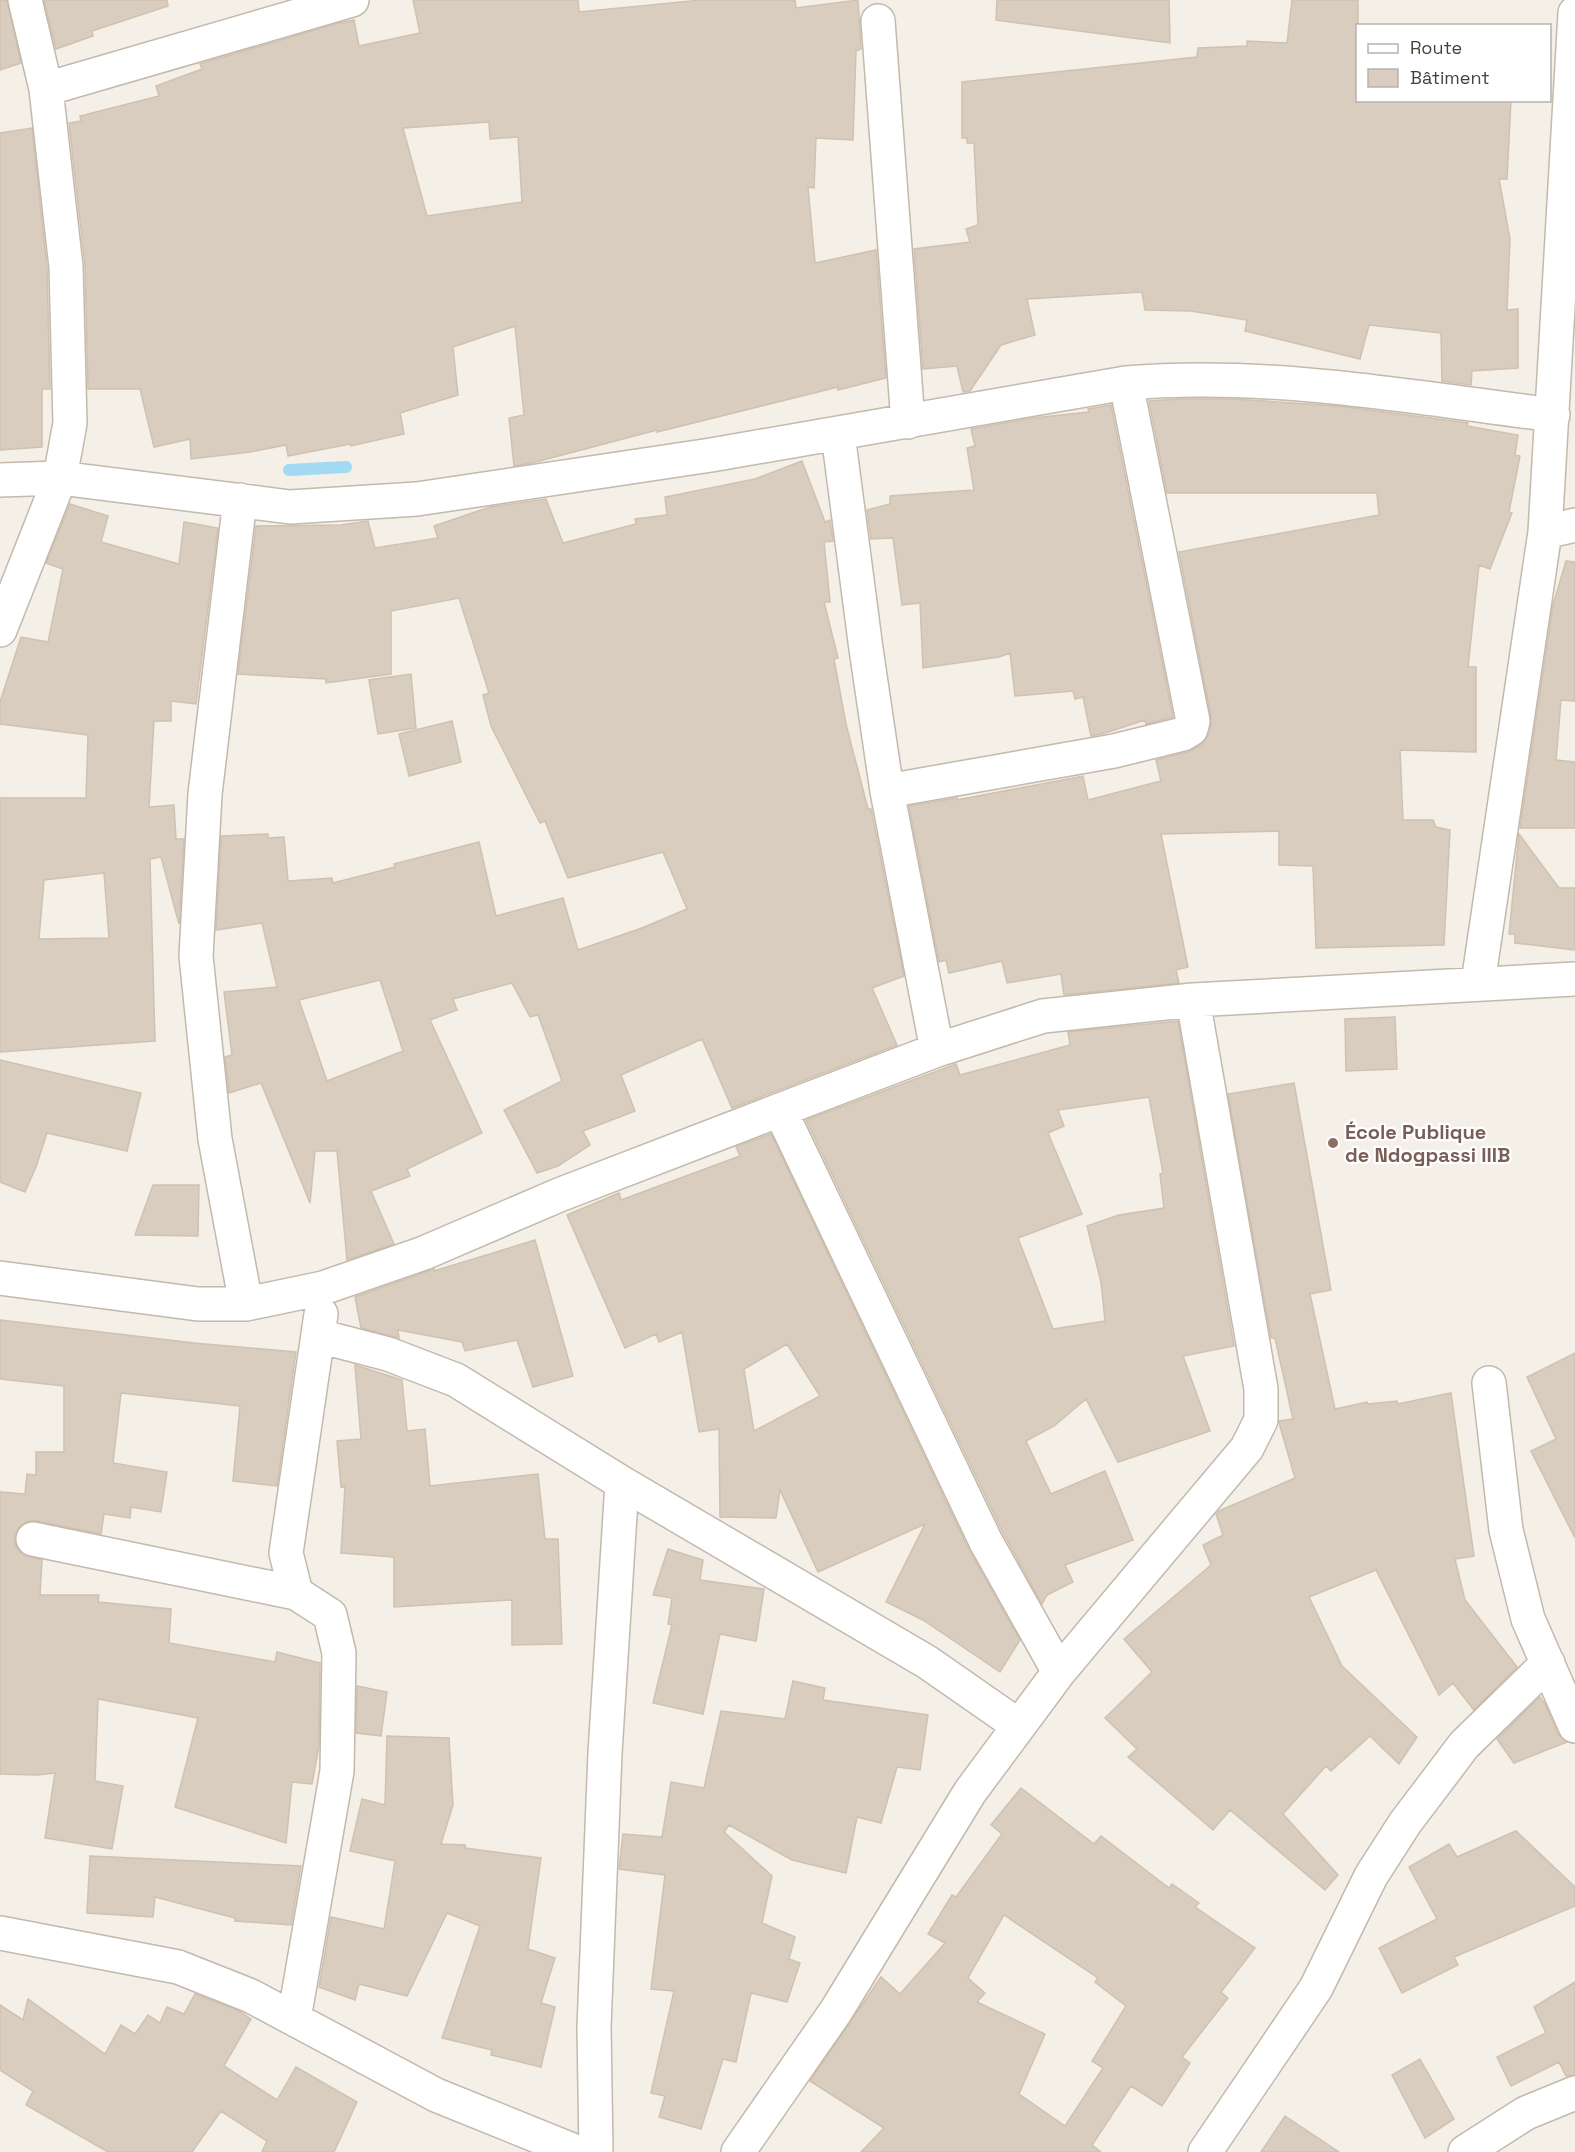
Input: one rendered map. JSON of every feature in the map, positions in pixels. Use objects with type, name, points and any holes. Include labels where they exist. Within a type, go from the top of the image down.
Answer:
[{"type":"street","points":[[0,630],[60,478],[70,423],[66,267],[46,89],[25,0]]},
{"type":"street","points":[[46,89],[352,0]]},
{"type":"street","points":[[1478,982],[1560,528],[1553,415],[1568,260],[1575,13]]},
{"type":"street","points":[[878,21],[908,422]]},
{"type":"street","points":[[0,480],[60,478],[290,507],[417,499],[711,455],[1126,383],[1175,379],[1306,384],[1553,415]]},
{"type":"street","points":[[887,791],[1114,752],[1183,734],[1191,729],[1193,721],[1126,383]]},
{"type":"street","points":[[838,434],[887,791],[938,1050]]},
{"type":"street","points":[[240,500],[205,794],[196,956],[215,1139],[246,1304]]},
{"type":"street","points":[[0,1278],[198,1304],[246,1304],[323,1288],[424,1253],[559,1195],[780,1110],[938,1050],[1043,1016],[1193,1000],[1478,982],[1575,979]]},
{"type":"street","points":[[738,2152],[836,2011],[970,1792],[1059,1672],[1247,1448],[1261,1420],[1261,1389],[1193,1000]]},
{"type":"street","points":[[780,1110],[986,1542],[1059,1672]]},
{"type":"street","points":[[296,1593],[286,1552],[319,1336],[323,1288]]},
{"type":"street","points":[[319,1336],[388,1354],[456,1380],[622,1483],[927,1662],[1019,1726]]},
{"type":"street","points":[[1489,1383],[1506,1530],[1528,1619],[1575,1726]]},
{"type":"street","points":[[596,2152],[594,2026],[602,1825],[622,1483]]},
{"type":"street","points":[[33,1539],[296,1593],[330,1615],[339,1653],[337,1771],[294,2019]]},
{"type":"street","points":[[1205,2152],[1316,1988],[1371,1876],[1405,1823],[1464,1745],[1548,1663]]},
{"type":"street","points":[[0,1933],[178,1967],[251,1996],[436,2095],[577,2152]]},
{"type":"street","points":[[1465,2152],[1526,2113],[1575,2093]]},
{"type":"building","points":[[0,0],[7,0],[21,63],[0,70]]},
{"type":"building","points":[[44,0],[167,0],[168,6],[92,31],[93,36],[56,49]]},
{"type":"building","points":[[413,0],[578,0],[579,12],[701,0],[795,0],[796,8],[858,0],[861,49],[856,51],[853,140],[816,138],[814,188],[808,187],[815,263],[876,250],[886,378],[838,390],[838,387],[514,466],[509,418],[524,415],[515,326],[453,347],[458,395],[400,413],[404,434],[351,446],[350,444],[288,456],[286,445],[191,459],[190,439],[154,447],[140,389],[88,389],[85,265],[69,123],[81,121],[80,116],[159,96],[156,86],[202,69],[200,64],[339,23],[354,20],[359,46],[420,33]],"holes":[[[489,122],[490,139],[518,137],[522,202],[427,216],[403,128]]]},
{"type":"building","points":[[997,0],[1169,0],[1170,43],[996,20]]},
{"type":"building","points":[[1292,0],[1358,0],[1356,102],[1511,102],[1507,179],[1499,179],[1510,239],[1507,310],[1518,309],[1518,368],[1472,371],[1471,385],[1442,381],[1441,333],[1369,325],[1360,359],[1245,331],[1247,320],[1191,311],[1145,310],[1142,292],[1027,299],[1035,335],[1001,345],[970,391],[963,392],[957,366],[923,369],[914,249],[970,242],[966,229],[978,225],[974,143],[967,143],[967,138],[962,138],[962,82],[1197,57],[1198,48],[1247,46],[1247,41],[1287,43]]},
{"type":"building","points":[[32,128],[47,268],[50,389],[42,389],[42,447],[0,450],[0,133]]},
{"type":"building","points":[[1233,399],[1338,406],[1468,423],[1467,426],[1518,435],[1515,455],[1520,456],[1509,512],[1512,513],[1490,569],[1479,565],[1468,667],[1476,667],[1476,752],[1400,750],[1403,820],[1433,820],[1436,827],[1450,830],[1444,945],[1316,948],[1313,866],[1279,865],[1279,831],[1161,834],[1188,967],[1176,970],[1179,983],[1064,995],[1061,974],[1007,983],[1002,961],[949,973],[946,960],[939,962],[909,806],[957,798],[957,800],[1083,776],[1088,800],[1161,781],[1156,760],[1188,752],[1201,745],[1209,734],[1211,725],[1179,552],[1379,515],[1377,493],[1167,493],[1149,401]]},
{"type":"building","points":[[1111,405],[1173,717],[1146,724],[1145,720],[1091,736],[1083,697],[1075,699],[1073,691],[1015,696],[1010,653],[999,657],[923,668],[920,603],[902,605],[893,538],[871,539],[867,510],[890,504],[890,496],[974,490],[967,448],[975,446],[971,429],[1033,418],[1089,412],[1088,409]]},
{"type":"building","points":[[802,461],[825,522],[830,520],[833,541],[824,542],[830,602],[824,602],[838,658],[834,659],[846,724],[868,809],[871,809],[904,976],[872,988],[897,1045],[732,1108],[702,1039],[621,1075],[635,1111],[583,1131],[590,1145],[558,1166],[537,1173],[504,1110],[562,1081],[538,1015],[530,1017],[512,983],[453,999],[457,1010],[430,1020],[482,1133],[407,1169],[410,1176],[371,1191],[394,1244],[347,1260],[337,1151],[315,1151],[310,1203],[261,1083],[229,1093],[225,1057],[232,1055],[224,992],[277,987],[262,923],[216,930],[221,836],[268,834],[268,838],[284,837],[288,881],[332,878],[333,883],[395,867],[394,864],[479,842],[496,916],[563,898],[578,950],[642,928],[687,909],[663,852],[568,878],[545,821],[540,823],[491,726],[483,695],[489,693],[459,598],[391,611],[391,674],[326,683],[326,679],[238,674],[256,526],[341,525],[368,521],[375,548],[438,538],[434,526],[490,507],[546,499],[563,543],[636,524],[635,519],[667,515],[665,497],[755,479]],"holes":[[[380,980],[403,1051],[327,1081],[299,1000]]]},
{"type":"building","points":[[70,504],[108,516],[101,542],[179,564],[184,522],[218,528],[196,704],[171,701],[171,721],[154,721],[149,807],[174,805],[176,839],[184,839],[179,924],[161,857],[150,859],[155,1041],[0,1052],[0,798],[86,798],[88,735],[0,724],[0,702],[21,637],[48,642],[63,569],[46,563]],"holes":[[[104,873],[109,938],[39,939],[44,880]]]},
{"type":"building","points":[[1566,561],[1575,562],[1575,701],[1561,700],[1556,760],[1575,762],[1575,828],[1520,828],[1553,605]]},
{"type":"building","points":[[411,674],[416,728],[378,734],[369,680]]},
{"type":"building","points":[[452,721],[461,762],[409,776],[399,734]]},
{"type":"building","points":[[1519,834],[1559,888],[1575,888],[1575,950],[1515,943],[1515,934],[1509,934]]},
{"type":"building","points":[[1395,1017],[1397,1069],[1346,1071],[1345,1019]]},
{"type":"building","points":[[1178,1021],[1234,1346],[1183,1356],[1210,1431],[1118,1462],[1086,1399],[1054,1426],[1026,1441],[1051,1494],[1105,1471],[1133,1540],[1065,1565],[1073,1582],[1047,1595],[1042,1604],[1003,1533],[806,1120],[956,1064],[960,1075],[1070,1045],[1068,1032]],"holes":[[[1149,1097],[1163,1173],[1160,1174],[1164,1208],[1119,1215],[1087,1226],[1101,1282],[1105,1321],[1053,1329],[1018,1238],[1082,1214],[1048,1133],[1064,1126],[1058,1110]]]},
{"type":"building","points":[[0,1060],[141,1093],[127,1151],[47,1133],[25,1192],[0,1182]]},
{"type":"building","points":[[1294,1083],[1331,1290],[1310,1294],[1335,1409],[1367,1402],[1368,1404],[1397,1401],[1398,1404],[1451,1393],[1474,1556],[1455,1559],[1465,1600],[1517,1667],[1474,1710],[1453,1683],[1439,1695],[1376,1570],[1309,1597],[1342,1666],[1417,1737],[1399,1764],[1370,1736],[1331,1771],[1326,1766],[1283,1814],[1338,1875],[1325,1890],[1230,1810],[1213,1830],[1128,1757],[1137,1749],[1105,1718],[1152,1672],[1124,1639],[1211,1565],[1203,1545],[1223,1535],[1216,1514],[1295,1478],[1279,1423],[1279,1421],[1293,1419],[1275,1338],[1271,1338],[1228,1094]]},
{"type":"building","points":[[771,1134],[969,1550],[1020,1640],[1000,1672],[923,1620],[886,1602],[925,1524],[818,1572],[780,1490],[776,1518],[720,1517],[719,1429],[699,1432],[682,1332],[659,1342],[656,1334],[625,1348],[567,1215],[619,1193],[621,1200],[740,1156],[736,1147]],"holes":[[[787,1344],[820,1396],[754,1431],[744,1369]]]},
{"type":"building","points":[[153,1185],[199,1185],[198,1236],[135,1235]]},
{"type":"building","points":[[535,1240],[573,1376],[533,1387],[517,1340],[465,1351],[462,1342],[398,1330],[399,1338],[361,1328],[355,1297],[434,1269],[434,1271]]},
{"type":"building","points":[[0,1320],[194,1343],[296,1352],[277,1486],[233,1481],[240,1406],[121,1393],[113,1463],[167,1472],[161,1512],[131,1507],[130,1518],[104,1514],[101,1534],[28,1521],[19,1527],[15,1536],[15,1545],[21,1553],[42,1560],[40,1595],[99,1595],[98,1602],[171,1609],[169,1643],[275,1662],[277,1652],[320,1663],[319,1746],[312,1784],[292,1782],[286,1843],[175,1807],[198,1718],[98,1699],[95,1781],[123,1786],[112,1849],[45,1838],[55,1773],[0,1774],[0,1492],[25,1494],[27,1474],[36,1475],[36,1452],[64,1452],[64,1386],[0,1379]]},
{"type":"building","points":[[1575,1353],[1575,1538],[1531,1451],[1556,1439],[1527,1377]]},
{"type":"building","points":[[355,1365],[402,1380],[407,1431],[425,1429],[430,1486],[538,1474],[545,1539],[558,1539],[562,1644],[512,1645],[512,1600],[394,1607],[394,1557],[341,1553],[345,1486],[341,1487],[337,1441],[361,1439]]},
{"type":"building","points":[[668,1549],[703,1560],[700,1580],[764,1589],[756,1641],[720,1634],[703,1714],[653,1703],[672,1625],[668,1624],[672,1598],[653,1595]]},
{"type":"building","points":[[793,1681],[825,1688],[823,1700],[928,1715],[920,1770],[897,1767],[881,1823],[857,1817],[846,1873],[792,1860],[729,1825],[724,1832],[772,1876],[762,1923],[795,1937],[789,1959],[800,1963],[787,2002],[751,1993],[736,2062],[723,2059],[701,2129],[659,2117],[665,2096],[651,2093],[674,1991],[651,1989],[665,1875],[619,1869],[623,1834],[662,1837],[671,1782],[704,1788],[721,1711],[785,1719]]},
{"type":"building","points":[[357,1686],[387,1692],[381,1736],[356,1733]]},
{"type":"building","points":[[1540,1697],[1558,1734],[1567,1742],[1514,1763],[1497,1739]]},
{"type":"building","points":[[387,1736],[449,1738],[453,1805],[441,1844],[465,1845],[465,1848],[541,1858],[528,1949],[555,1958],[541,2003],[555,2007],[541,2067],[491,2055],[492,2050],[442,2038],[480,1926],[447,1913],[407,1996],[359,1984],[355,2000],[319,1987],[331,1917],[384,1929],[395,1861],[350,1851],[362,1799],[385,1805]]},
{"type":"building","points":[[1021,1788],[1094,1844],[1101,1836],[1169,1888],[1172,1884],[1199,1903],[1195,1907],[1255,1948],[1221,1992],[1228,1998],[1182,2057],[1190,2063],[1162,2106],[1131,2086],[1092,2145],[1101,2152],[861,2152],[884,2128],[810,2081],[881,1977],[900,1994],[945,1943],[928,1934],[952,1895],[956,1897],[1002,1834],[991,1825]],"holes":[[[1004,1915],[1098,1978],[1095,1982],[1126,2006],[1092,2061],[1103,2068],[1065,2126],[1019,2094],[1045,2034],[977,2002],[985,1993],[968,1978]]]},
{"type":"building","points":[[1516,1831],[1575,1887],[1575,1906],[1454,1957],[1458,1965],[1402,1993],[1379,1948],[1437,1919],[1409,1867],[1449,1844],[1457,1857]]},
{"type":"building","points":[[90,1856],[301,1866],[291,1925],[235,1921],[235,1918],[155,1897],[153,1917],[87,1913]]},
{"type":"building","points":[[1575,1982],[1575,2075],[1566,2076],[1559,2062],[1511,2086],[1497,2057],[1546,2033],[1534,2007]]},
{"type":"building","points":[[195,1994],[239,2011],[251,2019],[224,2066],[277,2100],[296,2067],[357,2102],[334,2152],[262,2152],[267,2141],[221,2111],[192,2152],[108,2152],[26,2105],[33,2091],[0,2070],[0,2005],[23,2020],[28,1999],[105,2054],[121,2025],[135,2034],[148,2015],[160,2023],[167,2007],[184,2014]]},
{"type":"building","points":[[1420,2059],[1454,2119],[1425,2138],[1392,2075]]},
{"type":"building","points":[[1285,2116],[1339,2152],[1261,2152]]},
{"type":"waterway","points":[[289,470],[346,467]]},
{"type":"place","name":"École Publique de Ndogpassi IIIB","points":[[1333,1143]]}]
